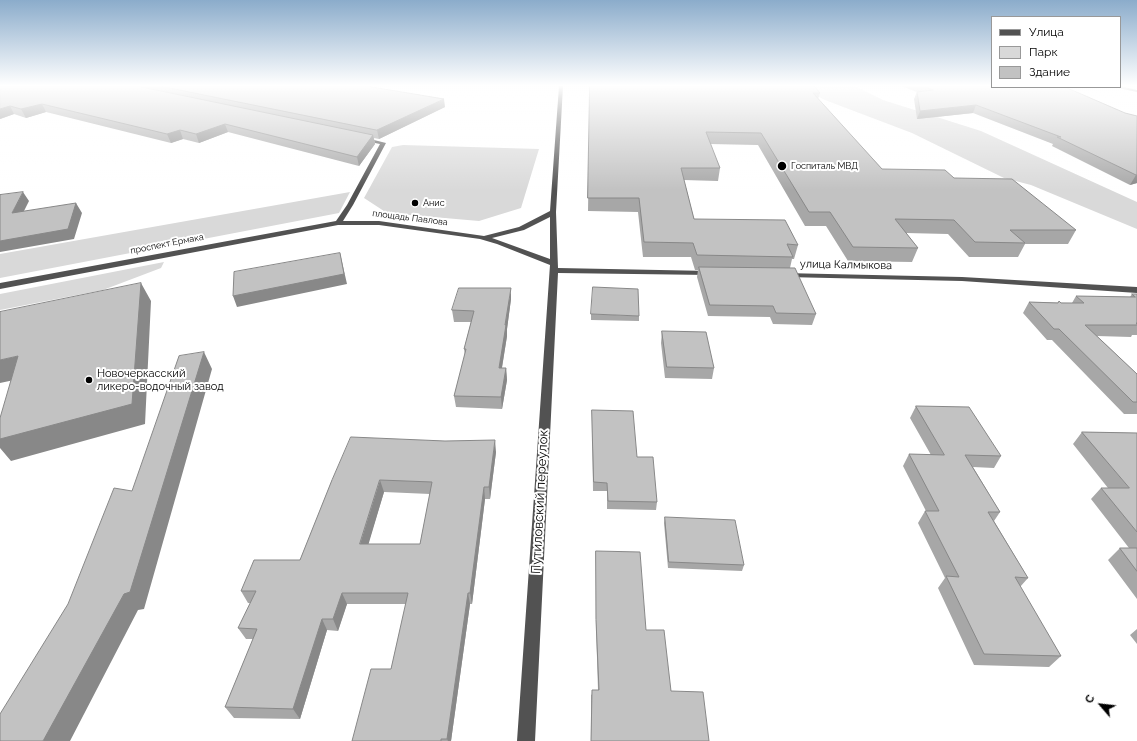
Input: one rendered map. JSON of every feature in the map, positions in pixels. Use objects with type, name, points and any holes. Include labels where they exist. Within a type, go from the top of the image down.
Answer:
[{"type":"street","points":[[559,121],[553,212],[553,266],[719,274]]},
{"type":"street","points":[[338,223],[350,205],[383,143],[353,137]]},
{"type":"street","name":"площадь Павлова","points":[[480,237],[517,231],[553,212]]},
{"type":"street","name":"площадь Павлова","points":[[338,223],[379,223],[480,237],[500,242],[553,266]]},
{"type":"street","name":"проспект Ермака","points":[[0,286],[338,223]]},
{"type":"street","name":"Путиловский переулок","points":[[526,741],[553,266]]},
{"type":"street","name":"улица Калмыкова","points":[[774,275],[962,279],[1137,290]]},
{"type":"green space","points":[[879,121],[948,121],[981,131],[1137,202],[1137,229],[1031,185],[1004,178],[912,133]]},
{"type":"green space","points":[[403,145],[539,149],[521,208],[479,221],[387,213],[364,198],[392,147]]},
{"type":"green space","points":[[350,192],[339,213],[0,278],[0,254]]},
{"type":"green space","points":[[164,262],[161,268],[103,290],[0,310],[0,294]]},
{"type":"building","points":[[111,121],[304,121],[373,135],[357,157],[225,124],[196,134],[180,130],[167,134]]},
{"type":"building","points":[[331,121],[397,121],[377,130]]},
{"type":"building","points":[[589,121],[838,121],[882,169],[945,170],[954,178],[1012,179],[1076,230],[1010,230],[1025,243],[975,242],[954,220],[895,219],[918,248],[853,247],[830,212],[809,212],[761,133],[706,132],[720,168],[681,168],[694,219],[785,220],[798,245],[787,244],[793,257],[697,255],[693,243],[644,242],[639,198],[588,198]]},
{"type":"building","points":[[1017,121],[1137,121],[1137,175],[1057,137],[1061,137]]},
{"type":"building","points":[[23,192],[12,213],[76,203],[68,229],[0,241],[0,195]]},
{"type":"building","points":[[340,253],[344,274],[233,296],[234,272]]},
{"type":"building","points":[[699,267],[795,268],[816,314],[776,313],[773,306],[710,305]]},
{"type":"building","name":"Новочеркасский ликеро-водочный завод","points":[[141,283],[132,404],[0,439],[0,418],[18,356],[0,360],[0,312]]},
{"type":"building","points":[[593,287],[638,289],[639,316],[591,314]]},
{"type":"building","points":[[459,288],[511,288],[499,368],[506,368],[501,397],[454,396],[474,311],[452,310]]},
{"type":"building","points":[[1132,294],[1137,294],[1137,325],[1085,325],[1137,374],[1137,402],[1133,402],[1059,329],[1054,329],[1029,302],[1058,303],[1059,301],[1061,303],[1084,303],[1076,296],[1135,297]]},
{"type":"building","points":[[662,331],[706,332],[714,368],[667,367]]},
{"type":"building","points":[[204,352],[130,592],[124,594],[43,741],[0,741],[0,714],[68,604],[114,488],[132,491],[179,356]]},
{"type":"building","points":[[916,406],[969,407],[1001,456],[965,455],[1000,512],[988,512],[1028,578],[1015,577],[1061,656],[984,654],[946,576],[959,577],[925,511],[939,511],[909,454],[944,455]]},
{"type":"building","points":[[592,410],[633,411],[637,457],[653,457],[657,502],[608,501],[607,483],[594,482]]},
{"type":"building","points":[[1082,432],[1137,433],[1137,532],[1101,488],[1129,488]]},
{"type":"building","points":[[351,437],[445,441],[495,440],[489,487],[484,487],[470,593],[468,593],[447,739],[441,739],[441,741],[352,741],[371,669],[391,669],[408,593],[342,593],[333,619],[322,619],[293,709],[225,707],[257,629],[238,628],[256,591],[241,591],[254,560],[300,560]],"holes":[[[380,480],[432,482],[420,544],[360,544]]]},
{"type":"building","points":[[665,517],[735,520],[744,565],[669,562]]},
{"type":"building","points":[[1120,548],[1137,548],[1137,571]]},
{"type":"building","points":[[596,551],[640,552],[646,630],[664,630],[671,691],[703,692],[709,741],[591,741],[592,690],[599,690],[596,620]]},
{"type":"place","name":"Госпиталь МВД","points":[[782,166]]},
{"type":"place","name":"Анис","points":[[415,203]]},
{"type":"place","name":"Новочеркасский ликеро-водочный завод","points":[[89,380]]}]
